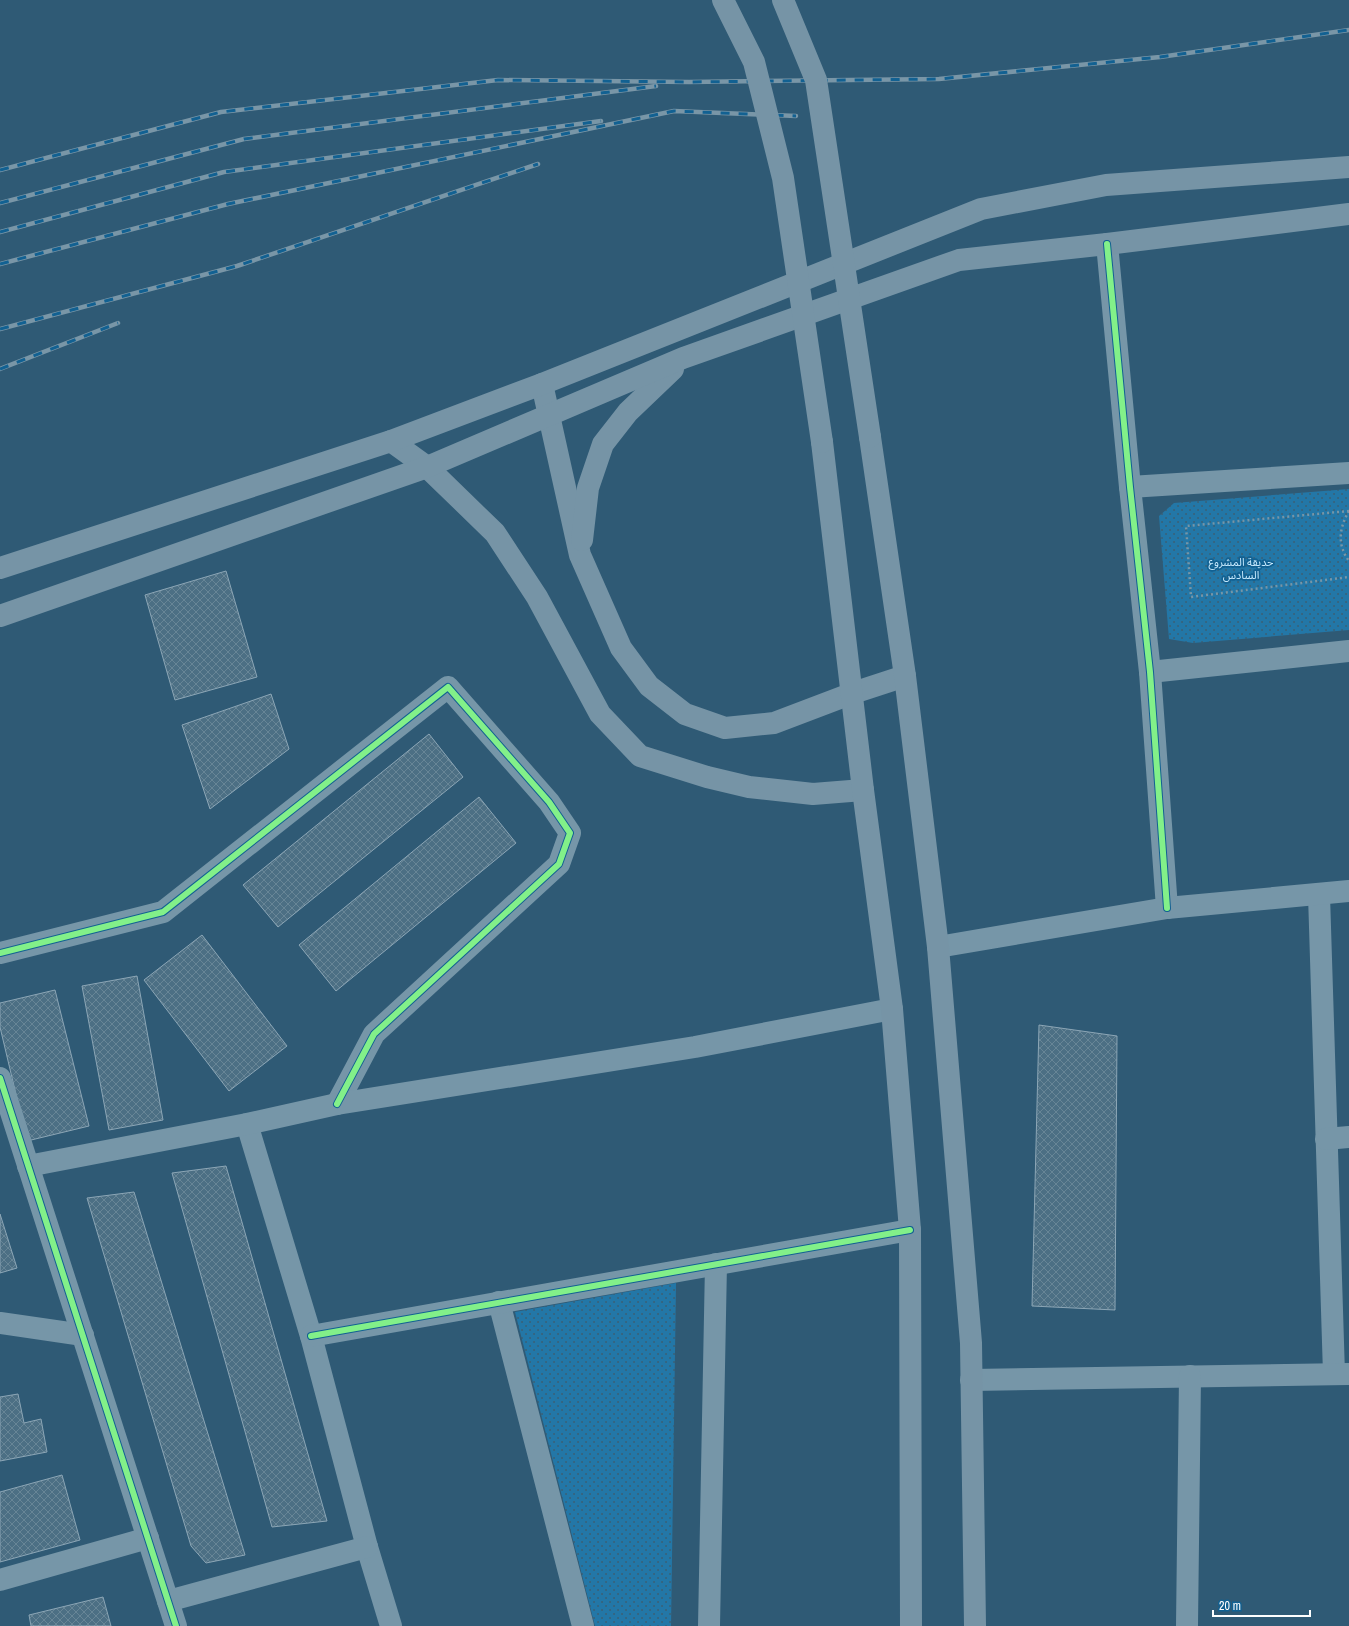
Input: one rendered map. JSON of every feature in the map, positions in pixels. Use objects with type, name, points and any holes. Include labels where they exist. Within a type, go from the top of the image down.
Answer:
[{"type":"main road","points":[[723,0],[754,62],[783,178],[822,442],[853,693],[863,790],[892,1009],[910,1230],[911,1626]]},
{"type":"main road","points":[[783,0],[816,80],[905,676],[938,947],[970,1343],[975,1626]]},
{"type":"main road","points":[[0,568],[391,441],[542,384],[981,209],[1106,185],[1349,167]]},
{"type":"main road","points":[[0,616],[427,467],[683,358],[959,260],[1107,244],[1349,214]]},
{"type":"main road","points":[[580,555],[588,488],[603,444],[628,412],[683,358]]},
{"type":"main road","points":[[542,384],[580,555],[621,648],[649,686],[685,714],[725,728],[774,723],[853,693],[905,676]]},
{"type":"main road","points":[[391,441],[427,467],[495,533],[537,597],[600,714],[640,756],[707,777],[749,788],[813,794],[863,790]]},
{"type":"street","points":[[1107,244],[1130,487],[1150,672],[1167,908]]},
{"type":"street","points":[[1130,487],[1349,473]]},
{"type":"street","points":[[1150,672],[1349,651]]},
{"type":"street","points":[[0,953],[163,912],[448,686],[549,802],[570,833],[559,864],[374,1034],[337,1104]]},
{"type":"street","points":[[938,947],[1167,908],[1349,891]]},
{"type":"street","points":[[971,1380],[1342,1374],[1326,1139],[1319,895]]},
{"type":"street","points":[[28,1166],[247,1124],[337,1104],[695,1047],[892,1009]]},
{"type":"street","points":[[0,1078],[176,1626]]},
{"type":"street","points":[[247,1124],[311,1336],[367,1547],[391,1626]]},
{"type":"street","points":[[1326,1139],[1349,1137]]},
{"type":"street","points":[[311,1336],[910,1230]]},
{"type":"street","points":[[709,1626],[716,1264]]},
{"type":"street","points":[[499,1302],[583,1626]]},
{"type":"street","points":[[0,1323],[83,1335]]},
{"type":"street","points":[[1187,1626],[1190,1376]]},
{"type":"street","points":[[0,1580],[148,1538]]},
{"type":"street","points":[[168,1602],[367,1547]]},
{"type":"path","points":[[1349,511],[1343,522],[1340,535],[1342,548],[1349,561]]},
{"type":"path","points":[[1349,511],[1186,526],[1191,597],[1349,577]]},
{"type":"green space","name":"حديقة المشروع السادس","points":[[1349,489],[1349,630],[1193,643],[1169,639],[1159,516],[1174,503]]},
{"type":"green space","points":[[676,1283],[671,1626],[595,1626],[515,1312]]},
{"type":"building","points":[[226,571],[257,677],[175,700],[145,595]]},
{"type":"building","points":[[271,694],[289,749],[210,809],[182,725]]},
{"type":"building","points":[[429,734],[463,777],[278,927],[243,885]]},
{"type":"building","points":[[479,797],[516,843],[336,991],[299,945]]},
{"type":"building","points":[[202,935],[287,1046],[229,1091],[144,980]]},
{"type":"building","points":[[137,976],[163,1120],[109,1130],[82,986]]},
{"type":"building","points":[[55,990],[89,1126],[27,1141],[0,1027],[0,1003]]},
{"type":"building","points":[[1039,1025],[1117,1036],[1115,1310],[1032,1306]]},
{"type":"building","points":[[226,1166],[327,1521],[272,1527],[172,1173]]},
{"type":"building","points":[[134,1192],[245,1555],[206,1563],[191,1546],[87,1198]]},
{"type":"building","points":[[0,1214],[17,1268],[0,1273]]},
{"type":"building","points":[[18,1394],[24,1423],[41,1419],[47,1452],[0,1461],[0,1397]]},
{"type":"building","points":[[62,1475],[80,1540],[0,1562],[0,1492]]},
{"type":"building","points":[[103,1597],[111,1626],[31,1626],[29,1615]]},
{"type":"railway","points":[[0,170],[221,112],[498,80],[689,82],[939,79],[1160,57],[1349,30]]},
{"type":"railway","points":[[0,203],[244,139],[656,86]]},
{"type":"railway","points":[[0,264],[228,204],[674,111],[796,116]]},
{"type":"railway","points":[[0,232],[224,172],[601,121]]},
{"type":"railway","points":[[0,329],[237,266],[538,164]]},
{"type":"railway","points":[[0,369],[118,323]]},
{"type":"cycle path","points":[[1107,244],[1130,487],[1150,672],[1167,908]]},
{"type":"cycle path","points":[[0,953],[163,912],[448,687],[549,802],[570,833],[559,864],[374,1034],[337,1104]]},
{"type":"cycle path","points":[[0,1078],[176,1626]]},
{"type":"cycle path","points":[[311,1336],[910,1230]]}]
